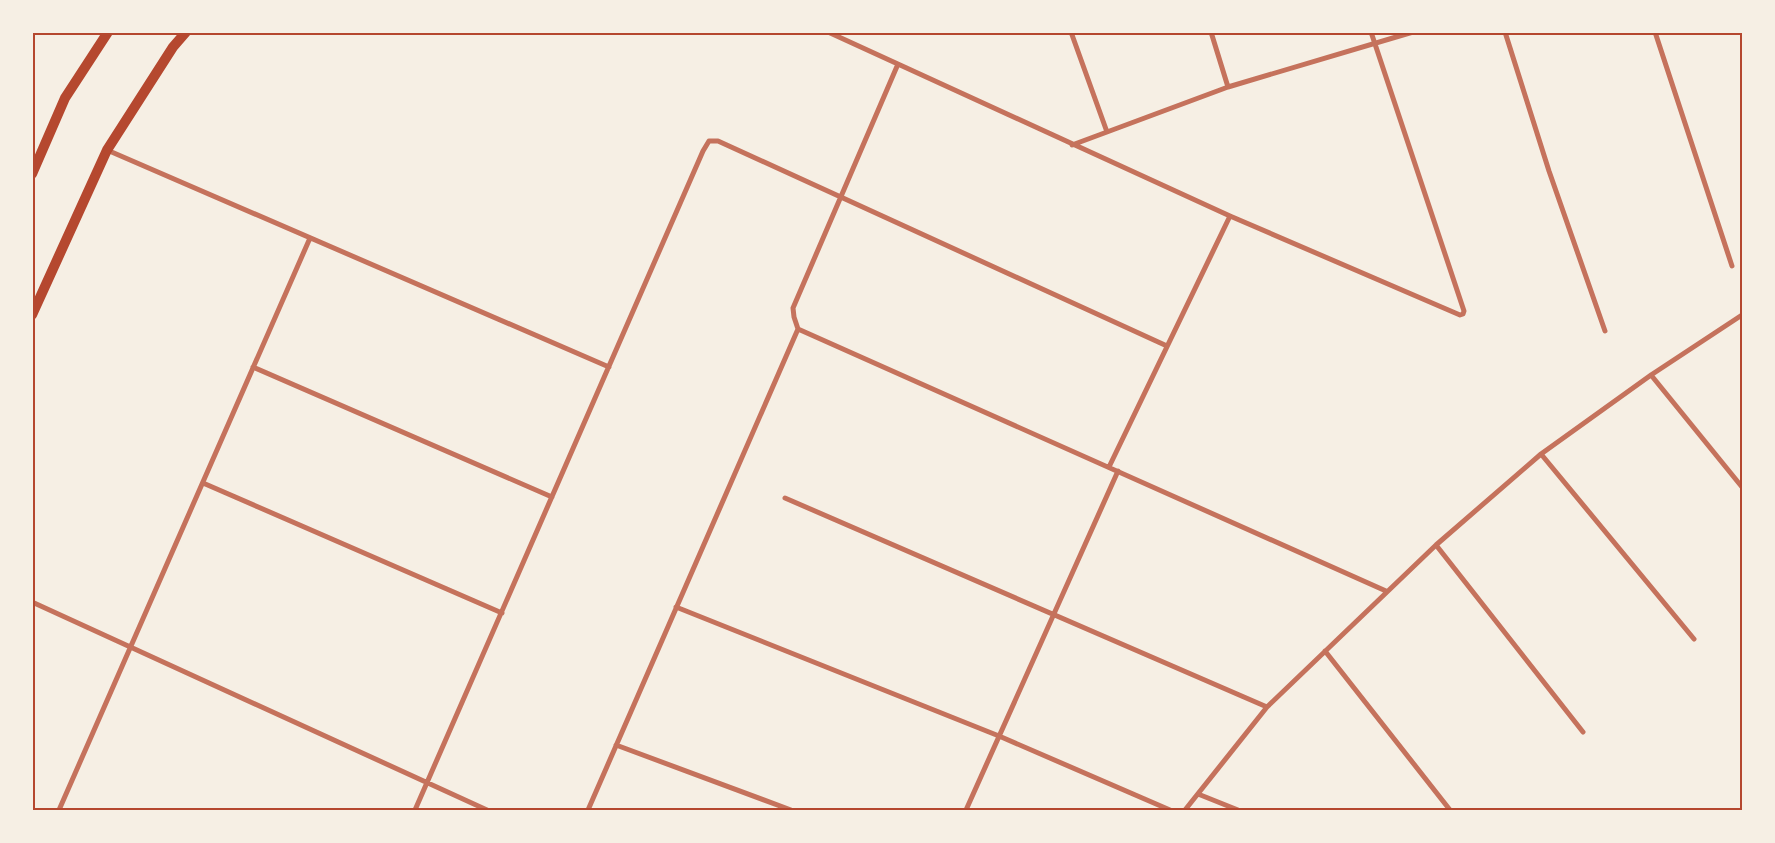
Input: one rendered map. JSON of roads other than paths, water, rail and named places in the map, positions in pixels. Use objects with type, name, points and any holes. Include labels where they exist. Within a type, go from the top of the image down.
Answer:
[{"type":"main road","points":[[32,174],[65,98],[108,32]]},
{"type":"main road","points":[[32,315],[107,150],[173,46],[186,32]]},
{"type":"street","points":[[828,32],[1230,216],[1460,315],[1464,311],[1371,32]]},
{"type":"street","points":[[1071,32],[1107,132]]},
{"type":"street","points":[[1211,32],[1228,87]]},
{"type":"street","points":[[1072,144],[1228,87],[1413,32]]},
{"type":"street","points":[[1504,32],[1549,172],[1605,330]]},
{"type":"street","points":[[1655,32],[1732,266]]},
{"type":"street","points":[[588,810],[798,329],[794,317],[794,308],[898,64]]},
{"type":"street","points":[[415,810],[709,141],[718,141],[1167,346]]},
{"type":"street","points":[[107,150],[609,367]]},
{"type":"street","points":[[1109,467],[1230,216]]},
{"type":"street","points":[[59,810],[310,238]]},
{"type":"street","points":[[1185,810],[1267,707],[1436,545],[1541,454],[1651,375],[1742,315]]},
{"type":"street","points":[[798,329],[1386,591]]},
{"type":"street","points":[[253,367],[552,497]]},
{"type":"street","points":[[1651,375],[1742,487]]},
{"type":"street","points":[[1541,454],[1694,639]]},
{"type":"street","points":[[966,810],[1118,471]]},
{"type":"street","points":[[203,483],[502,613]]},
{"type":"street","points":[[785,498],[1267,707]]},
{"type":"street","points":[[1436,545],[1583,732]]},
{"type":"street","points":[[32,602],[487,810]]},
{"type":"street","points":[[676,608],[999,736],[1170,810]]},
{"type":"street","points":[[1325,651],[1450,810]]},
{"type":"street","points":[[616,745],[791,810]]},
{"type":"street","points":[[1198,794],[1238,810]]}]
